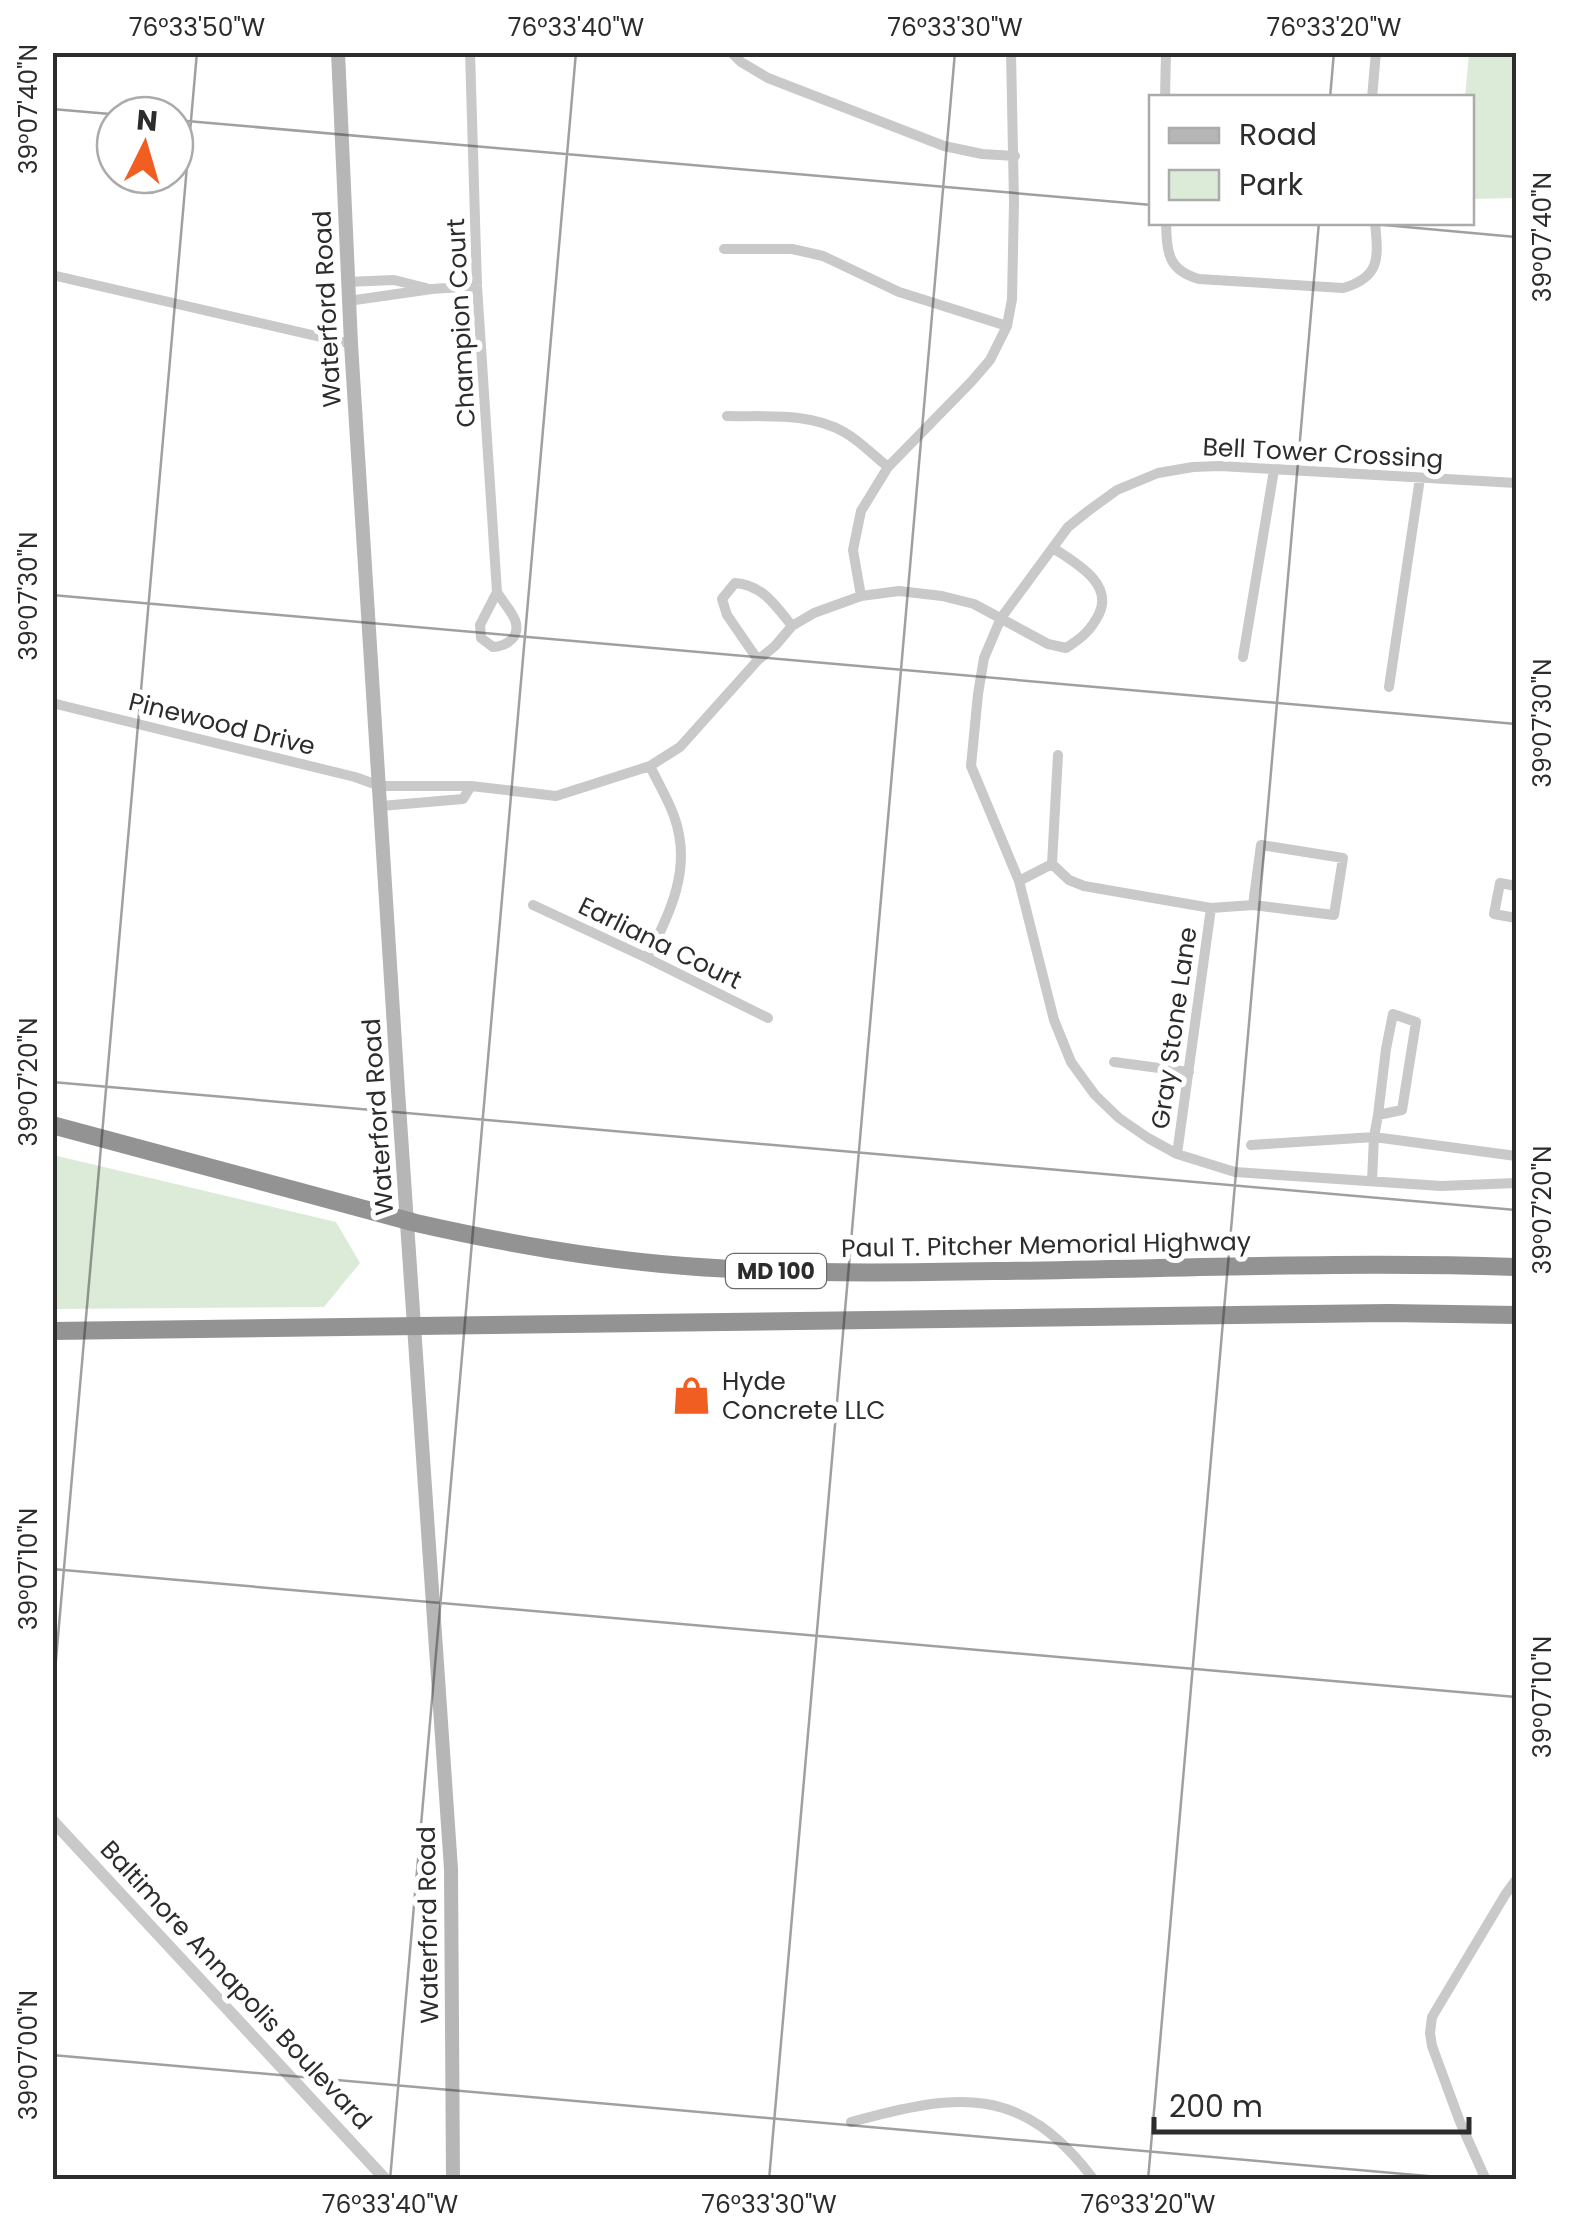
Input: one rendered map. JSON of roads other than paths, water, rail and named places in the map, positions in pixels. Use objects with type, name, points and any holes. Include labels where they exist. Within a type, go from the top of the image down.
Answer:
[{"type":"highway","name":"Paul T. Pitcher Memorial Highway","points":[[52,1125],[472,1236],[681,1266],[837,1273],[1392,1265],[1516,1267]]},
{"type":"highway","name":"MD 100","points":[[52,1331],[1390,1313],[1516,1315]]},
{"type":"main road","name":"Waterford Road","points":[[338,52],[348,301],[451,1870],[453,2180]]},
{"type":"street","name":"Champion Court","points":[[470,52],[478,286],[497,592],[516,620],[512,640],[493,647],[482,638],[480,624],[497,592]]},
{"type":"street","points":[[731,52],[768,78],[944,146],[1015,156]]},
{"type":"street","points":[[861,596],[853,550],[861,511],[888,467],[990,360],[1008,326],[1015,156],[1012,52]]},
{"type":"street","points":[[1166,52],[1166,95]]},
{"type":"street","points":[[1372,95],[1376,52]]},
{"type":"street","points":[[1166,225],[1167,254],[1187,276],[1199,280],[1344,288],[1360,283],[1370,273],[1378,257],[1376,225]]},
{"type":"street","points":[[724,248],[792,249],[823,256],[899,292],[1008,326]]},
{"type":"street","points":[[52,275],[351,344]]},
{"type":"street","points":[[348,282],[394,280],[432,289]]},
{"type":"street","points":[[348,301],[478,286]]},
{"type":"street","points":[[727,416],[815,420],[844,432],[888,467]]},
{"type":"street","name":"Bell Tower Crossing","points":[[1516,483],[1220,466],[1158,473],[1116,490],[1068,527],[1001,618],[984,658],[971,766],[1019,881],[1054,1020],[1071,1062],[1095,1095],[1119,1118],[1176,1154],[1235,1172],[1440,1186],[1516,1183]]},
{"type":"street","points":[[1244,656],[1274,470]]},
{"type":"street","points":[[1390,688],[1420,478]]},
{"type":"street","name":"Pinewood Drive","points":[[52,704],[380,786],[471,786],[556,796],[650,766],[680,747],[792,626],[814,613],[861,596],[900,591],[974,604],[1048,644],[1066,648],[1091,629],[1103,606],[1103,594],[1090,574],[1053,548]]},
{"type":"street","points":[[758,660],[727,615],[722,599],[735,583],[762,590],[792,626]]},
{"type":"street","points":[[1058,755],[1052,864],[1069,880],[1084,886],[1211,908],[1252,905],[1334,915],[1343,858],[1261,845],[1252,905]]},
{"type":"street","points":[[647,958],[671,911],[680,876],[680,838],[674,814],[650,766]]},
{"type":"street","points":[[381,806],[463,799],[471,786]]},
{"type":"street","points":[[1019,881],[1052,864]]},
{"type":"street","points":[[1516,886],[1500,883],[1494,914],[1516,918]]},
{"type":"street","name":"Earliana Court","points":[[533,905],[768,1018]]},
{"type":"street","name":"Gray Stone Lane","points":[[1176,1154],[1211,908]]},
{"type":"street","points":[[1372,1182],[1374,1137],[1393,1014],[1416,1022],[1402,1110],[1378,1115]]},
{"type":"street","points":[[1114,1062],[1189,1072]]},
{"type":"street","points":[[1250,1145],[1374,1137],[1516,1156]]},
{"type":"street","name":"Baltimore Annapolis Boulevard","points":[[52,1820],[386,2180]]},
{"type":"street","points":[[1486,2180],[1460,2122],[1430,2034],[1432,2017],[1516,1880]]},
{"type":"street","points":[[851,2122],[956,2100],[994,2105],[1039,2123],[1054,2134],[1094,2180]]},
{"type":"place","name":"Hyde Concrete LLC","points":[[692,1395]]}]
